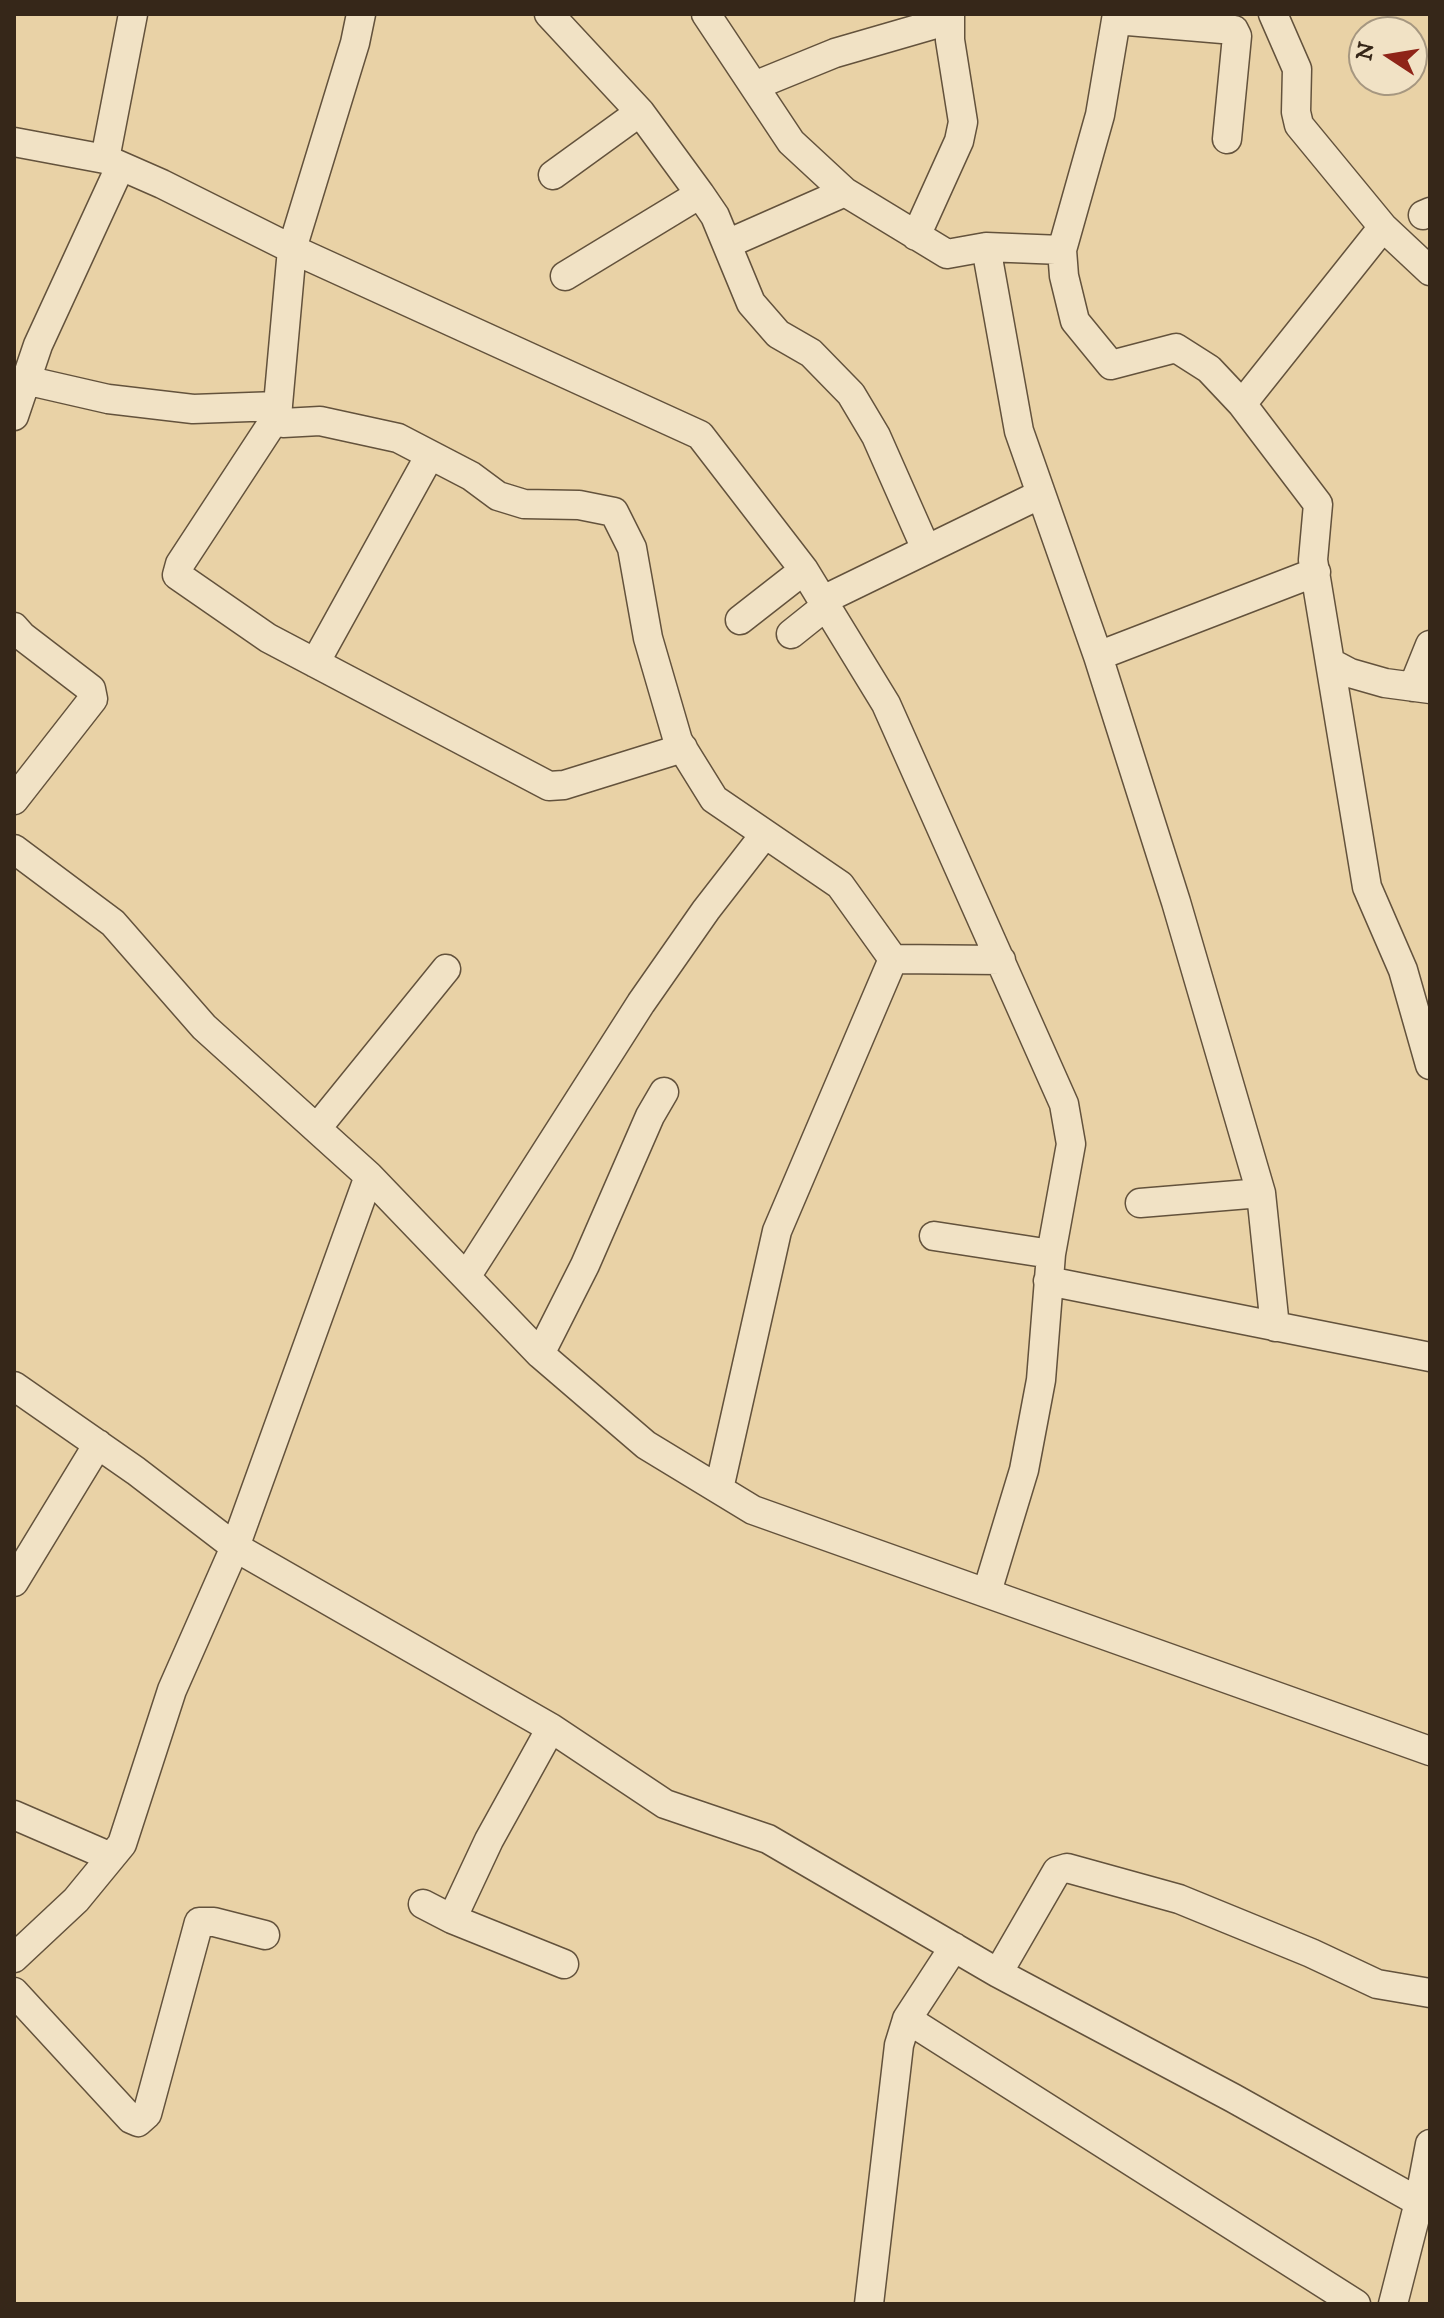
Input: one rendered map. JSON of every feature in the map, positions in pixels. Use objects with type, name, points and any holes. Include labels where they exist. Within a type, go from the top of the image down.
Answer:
[{"type":"street","points":[[133,14],[113,163],[18,397],[108,399],[193,409],[278,411]]},
{"type":"street","points":[[361,14],[355,43],[292,249],[278,411],[283,423],[320,421],[398,438],[471,476],[498,496],[524,504],[579,505],[614,512],[632,548],[648,638],[678,741],[714,799],[840,885],[893,959]]},
{"type":"street","points":[[549,14],[640,112],[700,194],[715,216],[751,303],[778,334],[811,353],[851,394],[876,436],[926,549]]},
{"type":"street","points":[[706,14],[791,142],[845,192],[947,254],[986,247],[1062,250]]},
{"type":"street","points":[[1273,14],[1297,69],[1296,112],[1299,125],[1383,227],[1430,271]]},
{"type":"street","points":[[754,86],[835,53],[949,17],[963,122],[959,141],[916,236]]},
{"type":"street","points":[[1227,139],[1237,36],[1234,30],[1117,17],[1100,115],[1062,250],[1064,276],[1075,321],[1111,365],[1176,348],[1209,369],[1242,404],[1318,504],[1313,560],[1367,887],[1403,970],[1430,1065]]},
{"type":"street","points":[[553,175],[640,112]]},
{"type":"street","points":[[14,142],[113,163],[292,249],[700,435],[804,570],[886,704],[1064,1104],[1071,1144],[1050,1268],[1041,1380],[1024,1470],[987,1592]]},
{"type":"street","points":[[727,244],[845,192]]},
{"type":"street","points":[[565,276],[700,194]]},
{"type":"street","points":[[1242,404],[1383,227]]},
{"type":"street","points":[[986,247],[1019,431],[1098,656],[1176,902],[1261,1193],[1275,1327]]},
{"type":"street","points":[[278,411],[180,564],[177,575],[268,638],[549,786],[564,785],[683,748]]},
{"type":"street","points":[[315,663],[430,455]]},
{"type":"street","points":[[791,634],[824,603],[926,549],[1041,494]]},
{"type":"street","points":[[740,620],[804,570]]},
{"type":"street","points":[[1098,656],[1316,572]]},
{"type":"street","points":[[14,627],[91,689],[93,699],[14,800]]},
{"type":"street","points":[[1331,663],[1350,673],[1385,683],[1422,688],[1430,645]]},
{"type":"street","points":[[466,1277],[641,1003],[706,910],[765,834]]},
{"type":"street","points":[[14,849],[113,923],[204,1027],[369,1176],[540,1354],[646,1445],[753,1510],[1430,1751]]},
{"type":"street","points":[[893,959],[1001,960]]},
{"type":"street","points":[[719,1489],[777,1231],[893,959]]},
{"type":"street","points":[[317,1128],[446,969]]},
{"type":"street","points":[[540,1354],[585,1265],[650,1116],[664,1092]]},
{"type":"street","points":[[14,1958],[76,1900],[122,1844],[172,1690],[235,1547],[369,1176]]},
{"type":"street","points":[[1140,1203],[1261,1193]]},
{"type":"street","points":[[934,1236],[1275,1327],[1430,1357]]},
{"type":"street","points":[[14,1386],[98,1444],[235,1547],[551,1728],[665,1804],[768,1839],[998,1973],[1233,2098],[1419,2202]]},
{"type":"street","points":[[14,1582],[98,1444]]},
{"type":"street","points":[[452,1919],[489,1840],[551,1728]]},
{"type":"street","points":[[14,1815],[111,1857]]},
{"type":"street","points":[[998,1973],[1057,1871],[1067,1868],[1179,1899],[1311,1953],[1377,1984],[1430,1993]]},
{"type":"street","points":[[423,1904],[452,1919],[564,1964]]},
{"type":"street","points":[[14,1992],[131,2119],[138,2122],[147,2114],[199,1922],[214,1922],[265,1935]]},
{"type":"street","points":[[869,2304],[899,2045],[907,2019],[954,1947]]},
{"type":"street","points":[[907,2019],[1356,2304]]},
{"type":"street","points":[[1393,2304],[1430,2144]]}]
